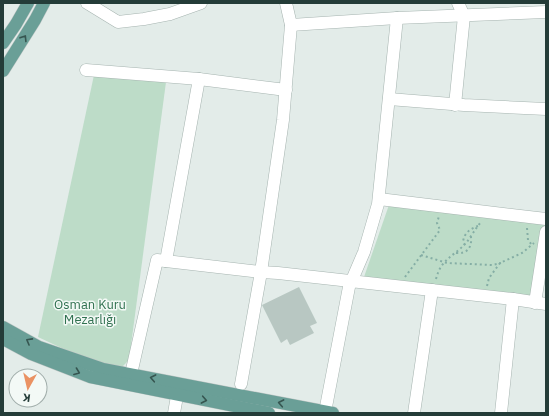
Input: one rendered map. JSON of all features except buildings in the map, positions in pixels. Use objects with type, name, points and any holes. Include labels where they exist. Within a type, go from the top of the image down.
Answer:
[{"type":"main road","points":[[3,43],[28,3]]},
{"type":"main road","points":[[3,71],[44,3]]},
{"type":"main road","points":[[3,327],[39,347],[129,379]]},
{"type":"main road","points":[[3,339],[31,354],[90,377],[129,379],[178,389],[329,412]]},
{"type":"main road","points":[[178,389],[269,413]]},
{"type":"street","points":[[87,3],[118,22],[170,14],[201,3]]},
{"type":"street","points":[[240,384],[261,272],[283,120],[291,25],[286,3]]},
{"type":"street","points":[[454,105],[464,16],[458,3]]},
{"type":"street","points":[[291,25],[397,18],[546,12]]},
{"type":"street","points":[[329,412],[348,287],[364,252],[379,199],[397,18]]},
{"type":"street","points":[[86,70],[199,79],[286,90]]},
{"type":"street","points":[[166,261],[199,79]]},
{"type":"street","points":[[389,99],[454,105],[546,109]]},
{"type":"street","points":[[379,199],[546,218]]},
{"type":"street","points":[[129,379],[157,260],[489,296],[541,304],[545,234]]},
{"type":"street","points":[[414,413],[434,290]]},
{"type":"street","points":[[500,413],[513,299]]},
{"type":"street","points":[[174,413],[178,389]]},
{"type":"path","points":[[434,290],[438,275],[445,262],[471,237],[487,212]]},
{"type":"path","points":[[399,286],[440,230],[437,223],[441,213]]},
{"type":"path","points":[[524,216],[527,225],[528,240],[532,245]]},
{"type":"path","points":[[465,244],[463,239],[467,232],[478,226]]},
{"type":"path","points":[[489,296],[487,290],[489,278],[497,267],[522,253],[545,234]]},
{"type":"path","points":[[456,252],[462,253],[469,250],[472,244],[471,237]]},
{"type":"path","points":[[422,254],[445,262],[492,265],[504,262]]},
{"type":"green space","name":"Osman Kuru Mezarlığı","points":[[94,75],[166,82],[129,360],[121,368],[85,359],[38,337]]},
{"type":"green space","points":[[390,202],[546,219],[546,232],[535,303],[364,277]]}]
